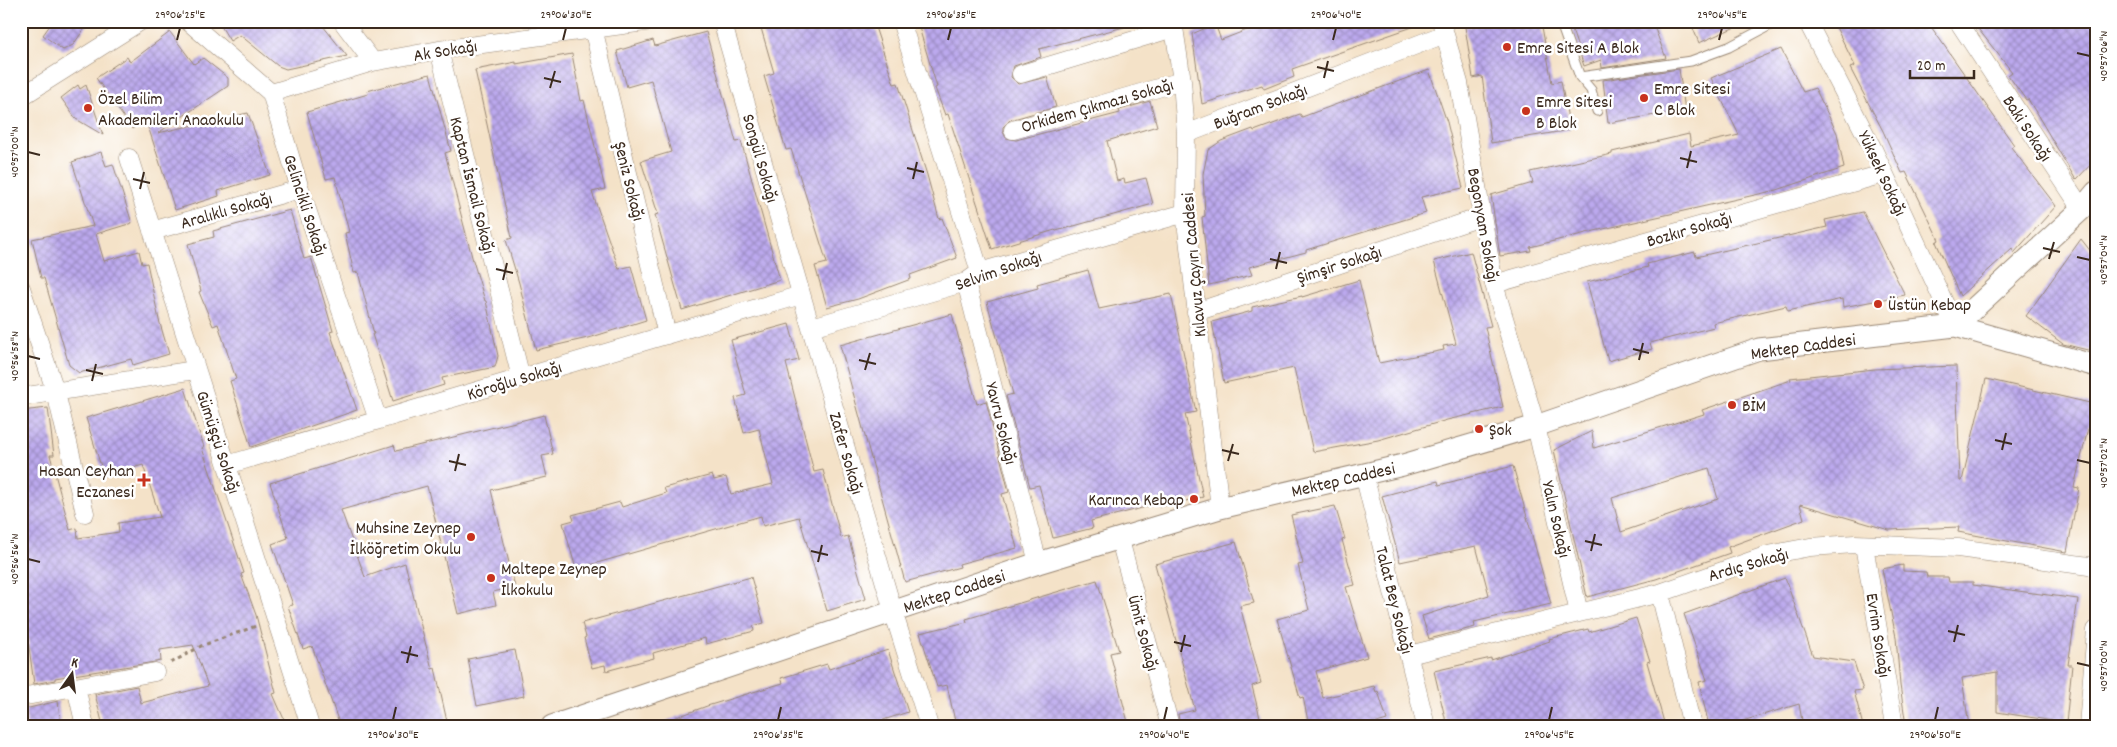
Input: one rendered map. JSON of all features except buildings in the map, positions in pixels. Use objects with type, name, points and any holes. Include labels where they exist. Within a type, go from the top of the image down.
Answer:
[{"type":"street","points":[[21,98],[141,21]]},
{"type":"street","points":[[188,21],[271,93]]},
{"type":"street","points":[[342,21],[373,62]]},
{"type":"street","name":"Ak Sokağı","points":[[271,93],[373,62],[438,50],[652,21]]},
{"type":"street","name":"Songül Sokağı","points":[[722,21],[801,295]]},
{"type":"street","name":"Yavru Sokağı","points":[[901,21],[973,277],[1038,563]]},
{"type":"street","name":"Yüksek Sokağı","points":[[1807,21],[1883,174],[1955,326]]},
{"type":"street","name":"Baki Sokağı","points":[[1958,21],[2082,209]]},
{"type":"street","points":[[1021,74],[1174,25]]},
{"type":"street","name":"Kılavuz Çayırı Caddesi","points":[[1174,25],[1182,81],[1186,134],[1185,213],[1220,508]]},
{"type":"street","name":"Şeniz Sokağı","points":[[593,28],[667,335]]},
{"type":"street","name":"Buğram Sokağı","points":[[1186,134],[1443,28]]},
{"type":"street","name":"Begonyam Sokağı","points":[[1443,28],[1459,83],[1494,284],[1536,426]]},
{"type":"street","name":"Kaptan İsmail Sokağı","points":[[438,50],[521,378]]},
{"type":"street","name":"Orkidem Çıkmazı Sokağı","points":[[1012,130],[1182,81]]},
{"type":"street","name":"Gelincikli Sokağı","points":[[271,93],[300,189],[378,420]]},
{"type":"street","name":"Gümüşçü Sokağı","points":[[129,158],[310,726]]},
{"type":"street","name":"Bozkır Sokağı","points":[[1494,284],[1883,174]]},
{"type":"street","name":"Aralıklı Sokağı","points":[[152,231],[300,189]]},
{"type":"street","points":[[1955,326],[2082,209],[2096,192]]},
{"type":"street","name":"Selvim Sokağı","points":[[812,327],[1185,213]]},
{"type":"street","name":"Şimşir Sokağı","points":[[1196,312],[1481,217]]},
{"type":"street","points":[[21,288],[56,393],[85,513]]},
{"type":"street","name":"Zafer Sokağı","points":[[801,295],[812,327],[892,611],[929,726]]},
{"type":"street","name":"Köroğlu Sokağı","points":[[227,466],[801,295]]},
{"type":"street","points":[[1955,326],[2096,366]]},
{"type":"street","name":"Mektep Caddesi","points":[[555,725],[1038,563],[1120,540],[1220,508],[1403,465],[1536,426],[1759,349],[1955,326]]},
{"type":"street","points":[[21,398],[195,370]]},
{"type":"street","name":"Yalın Sokağı","points":[[1536,426],[1578,613]]},
{"type":"street","name":"Talat Bey Sokağı","points":[[1364,474],[1426,726]]},
{"type":"street","name":"Ümit Sokağı","points":[[1120,540],[1170,726]]},
{"type":"street","name":"Ardıç Sokağı","points":[[1409,656],[1660,593],[1768,555],[1810,547],[1864,545],[1958,548],[2096,567]]},
{"type":"street","name":"Evrim Sokağı","points":[[1864,545],[1894,726]]},
{"type":"street","points":[[1660,593],[1692,726]]},
{"type":"street","points":[[2088,726],[2096,630]]},
{"type":"street","points":[[21,697],[155,672]]},
{"type":"street","points":[[76,687],[85,726]]},
{"type":"lane","points":[[1560,21],[1580,77],[1591,90],[1597,111]]},
{"type":"lane","points":[[1580,77],[1691,61],[1729,47],[1778,21]]},
{"type":"path","points":[[155,672],[201,646],[276,619]]},
{"type":"place","name":"Emre Sitesi A Blok","points":[[1507,47]]},
{"type":"place","name":"Emre Sitesi C Blok","points":[[1644,98]]},
{"type":"place","name":"Özel Bilim Akademileri Anaokulu","points":[[88,108]]},
{"type":"place","name":"Emre Sitesi B Blok","points":[[1526,111]]},
{"type":"place","name":"Üstün Kebap","points":[[1878,304]]},
{"type":"place","name":"BİM","points":[[1732,405]]},
{"type":"place","name":"Şok","points":[[1479,429]]},
{"type":"place","name":"Hasan Ceyhan Eczanesi","points":[[144,480]]},
{"type":"place","name":"Karınca Kebap","points":[[1194,499]]},
{"type":"place","name":"Muhsine Zeynep İlköğretim Okulu","points":[[471,537]]},
{"type":"place","name":"Maltepe Zeynep İlkokulu","points":[[491,578]]}]
